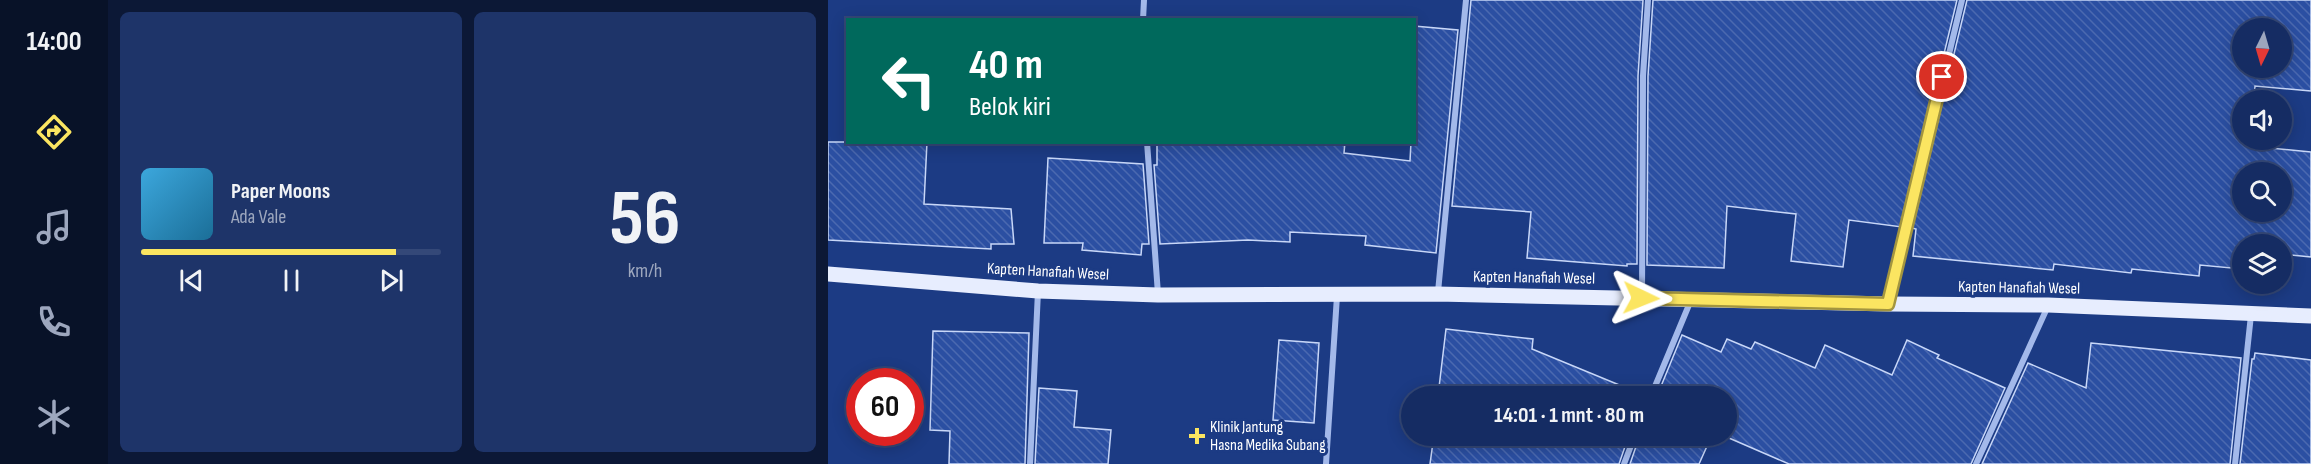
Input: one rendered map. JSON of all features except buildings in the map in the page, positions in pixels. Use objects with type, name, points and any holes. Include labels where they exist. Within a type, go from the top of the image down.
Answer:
[{"type":"main road","name":"Kapten Hanafiah Wesel","points":[[828,274],[1038,291],[1158,295],[1437,294],[1888,304],[2048,305],[2311,316]]},
{"type":"street","points":[[1143,18],[1144,0]]},
{"type":"street","points":[[1437,294],[1466,0]]},
{"type":"street","points":[[1641,298],[1643,76],[1648,0]]},
{"type":"street","points":[[1888,304],[1962,0]]},
{"type":"street","points":[[1147,144],[1158,295]]},
{"type":"street","points":[[1030,464],[1038,291]]},
{"type":"street","points":[[1326,464],[1337,296]]},
{"type":"street","points":[[1656,386],[1691,300]]},
{"type":"street","points":[[1976,464],[2048,305]]},
{"type":"street","points":[[2235,464],[2252,313]]},
{"type":"street","points":[[1624,464],[1631,446]]},
{"type":"place","name":"Klinik Jantung Hasna Medika Subang","points":[[1197,436]]},
{"type":"route","points":[[1641,298],[1888,304],[1942,77]]}]
